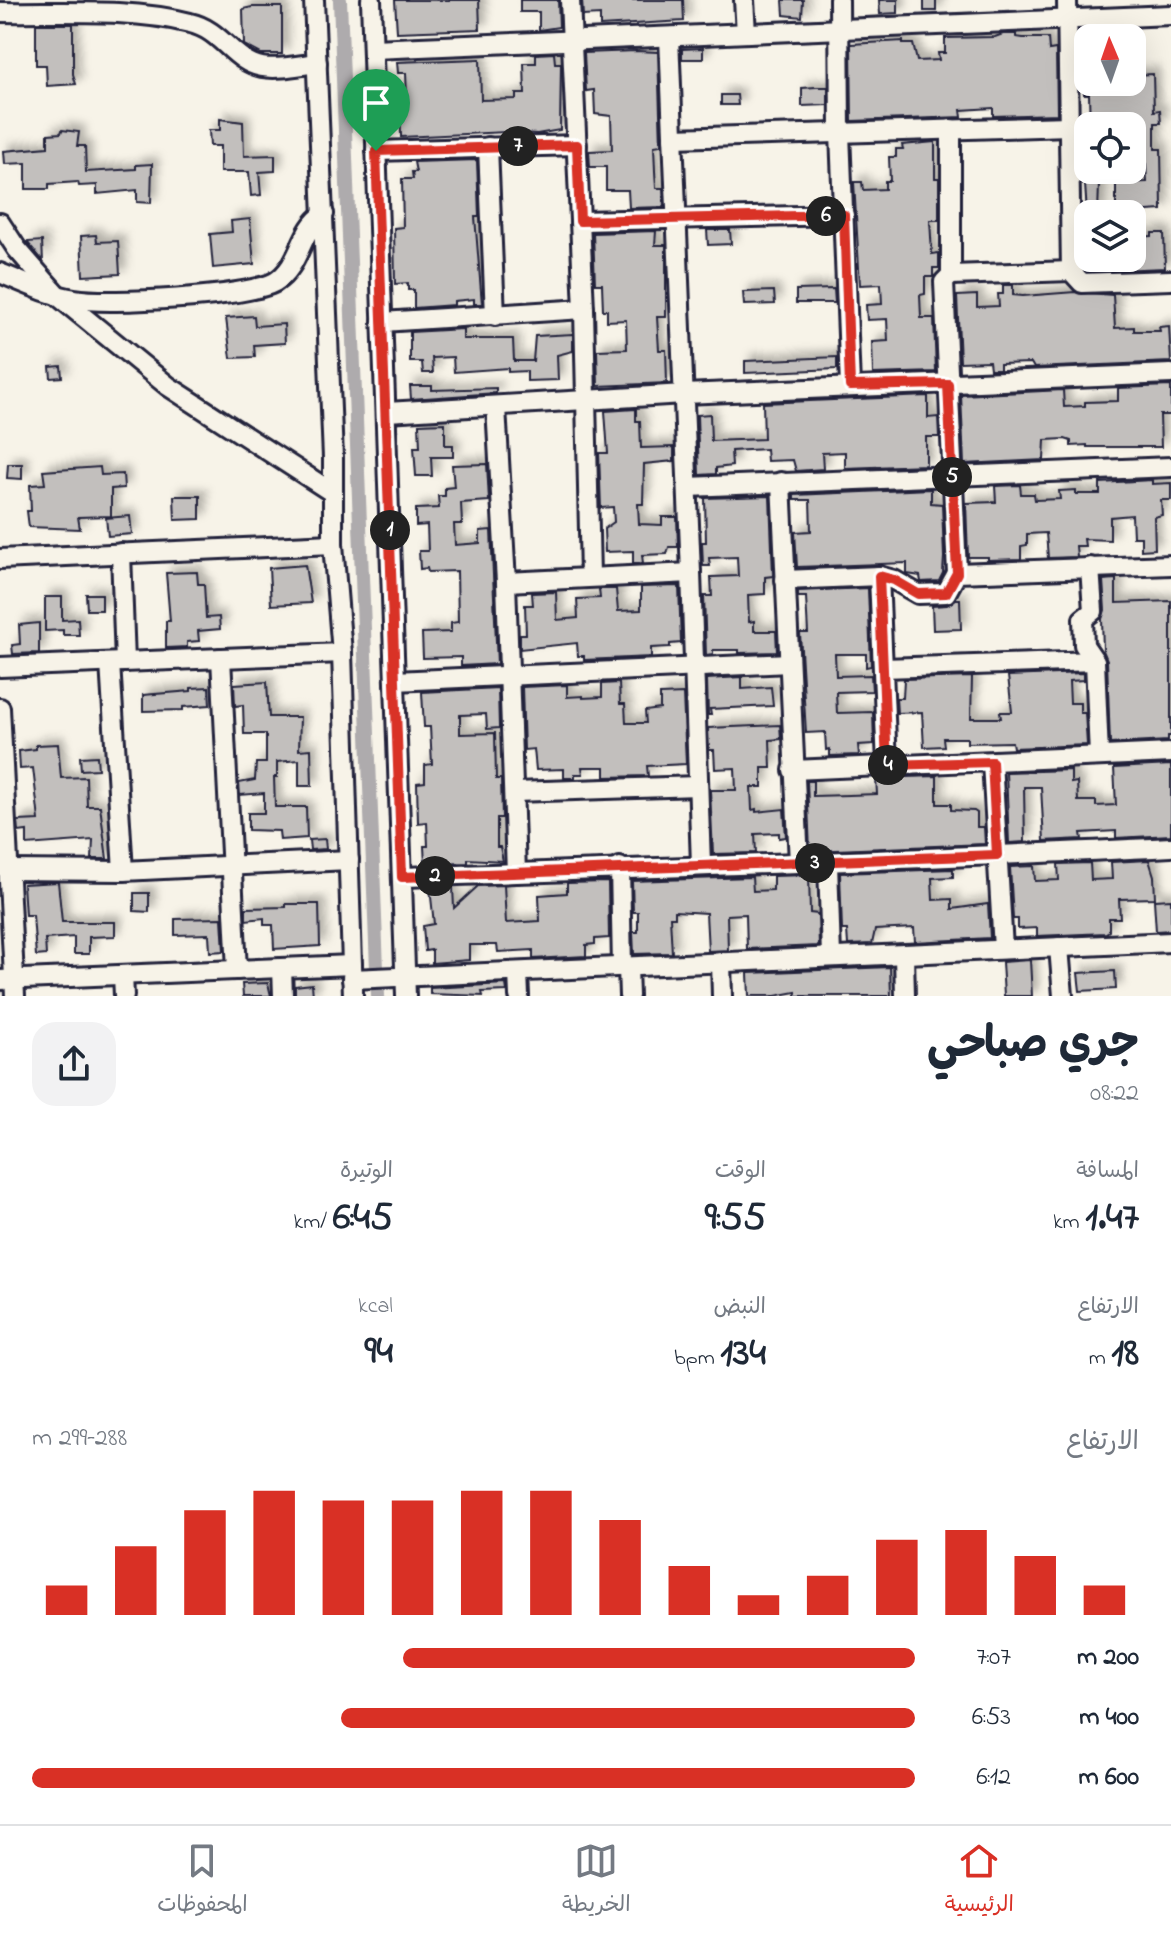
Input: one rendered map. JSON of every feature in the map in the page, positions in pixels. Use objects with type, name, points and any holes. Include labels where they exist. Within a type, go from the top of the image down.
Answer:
[{"type":"street","points":[[314,0],[324,214],[333,544],[342,653],[353,980]]},
{"type":"street","points":[[371,0],[406,983]]},
{"type":"street","points":[[570,0],[584,309],[590,576]]},
{"type":"street","points":[[744,0],[746,33]]},
{"type":"street","points":[[839,0],[840,133],[850,386]]},
{"type":"street","points":[[1067,0],[1071,271],[1082,283],[1171,280]]},
{"type":"street","points":[[0,12],[127,14],[179,20],[209,29],[249,63],[264,68],[317,63]]},
{"type":"street","points":[[373,49],[1171,15]]},
{"type":"street","points":[[669,37],[701,865]]},
{"type":"street","points":[[673,138],[1069,126]]},
{"type":"street","points":[[951,129],[951,275]]},
{"type":"street","points":[[376,151],[577,145]]},
{"type":"street","points":[[488,147],[495,316]]},
{"type":"street","points":[[0,273],[58,296],[99,302],[238,292],[274,282],[292,266],[309,229],[324,214]]},
{"type":"street","points":[[580,221],[844,215]]},
{"type":"street","points":[[0,223],[17,249],[58,296],[168,386],[333,493]]},
{"type":"street","points":[[785,580],[879,576],[894,580],[918,594],[946,593],[957,573],[944,282],[951,275],[1071,271]]},
{"type":"street","points":[[382,322],[584,309]]},
{"type":"street","points":[[387,412],[684,394],[1171,374]]},
{"type":"street","points":[[496,407],[506,582],[516,873]]},
{"type":"street","points":[[688,487],[1171,467]]},
{"type":"street","points":[[781,482],[799,863]]},
{"type":"street","points":[[0,559],[333,544]]},
{"type":"street","points":[[121,553],[118,662],[123,871]]},
{"type":"street","points":[[957,573],[1171,565]]},
{"type":"street","points":[[1090,567],[1093,611],[1083,619],[1084,645],[1095,661],[1099,756]]},
{"type":"street","points":[[506,582],[691,573]]},
{"type":"street","points":[[879,576],[887,765]]},
{"type":"street","points":[[0,667],[342,653]]},
{"type":"street","points":[[221,658],[237,970]]},
{"type":"street","points":[[883,668],[1095,661]]},
{"type":"street","points":[[395,681],[789,663]]},
{"type":"street","points":[[0,708],[10,985],[123,975],[282,968],[353,980],[406,983],[518,972],[1171,942]]},
{"type":"street","points":[[793,770],[1171,753]]},
{"type":"street","points":[[992,762],[1003,949]]},
{"type":"street","points":[[514,792],[698,786]]},
{"type":"street","points":[[402,877],[620,867],[828,863],[1171,847]]},
{"type":"street","points":[[8,870],[123,871],[349,860]]},
{"type":"street","points":[[828,863],[831,957]]},
{"type":"street","points":[[620,867],[629,996]]},
{"type":"street","points":[[1059,947],[1063,996]]},
{"type":"street","points":[[904,955],[905,996]]},
{"type":"street","points":[[721,962],[722,996]]},
{"type":"street","points":[[282,968],[283,996]]},
{"type":"street","points":[[518,972],[519,996]]},
{"type":"street","points":[[123,975],[124,996]]},
{"type":"building","points":[[395,0],[479,0],[480,29],[397,32]]},
{"type":"building","points":[[520,0],[558,0],[559,27],[539,30],[539,12],[520,12]]},
{"type":"building","points":[[582,0],[683,0],[684,21],[600,26],[600,15],[583,16]]},
{"type":"building","points":[[783,0],[803,0],[802,17],[784,15]]},
{"type":"building","points":[[879,0],[898,0],[898,13],[880,14]]},
{"type":"building","points":[[924,0],[936,0],[936,11],[924,11]]},
{"type":"building","points":[[282,7],[282,54],[261,54],[244,45],[243,9]]},
{"type":"building","points":[[36,24],[73,24],[73,74],[76,84],[47,86],[46,65],[36,65]]},
{"type":"building","points":[[1003,34],[1048,38],[1049,50],[1056,49],[1057,114],[993,116],[993,108],[961,110],[962,117],[852,121],[851,44],[903,41],[903,44],[913,44],[917,61],[939,60],[938,53],[945,53],[945,38],[995,37]]},
{"type":"building","points":[[703,48],[703,59],[682,59],[682,49]]},
{"type":"building","points":[[658,52],[661,145],[654,146],[656,188],[663,188],[664,207],[629,208],[628,190],[606,190],[606,167],[590,167],[589,151],[612,150],[611,116],[595,114],[594,90],[586,91],[584,53]]},
{"type":"building","points":[[554,53],[555,63],[561,63],[560,130],[537,134],[507,132],[401,137],[400,98],[407,98],[406,73],[398,73],[397,62],[480,59],[481,100],[516,99],[516,94],[525,94],[524,63],[536,63],[536,54]]},
{"type":"building","points":[[1146,74],[1153,74],[1154,111],[1160,110],[1161,123],[1155,123],[1155,149],[1161,149],[1162,210],[1146,211],[1146,200],[1116,200],[1116,184],[1147,182],[1146,112],[1090,112],[1089,96],[1146,96]]},
{"type":"building","points":[[828,87],[828,105],[802,106],[802,88]]},
{"type":"building","points":[[721,95],[737,95],[738,105],[721,105]]},
{"type":"building","points":[[220,119],[243,122],[244,156],[275,155],[275,171],[259,172],[261,195],[251,196],[249,172],[220,172],[220,146],[210,146],[209,130],[220,130]]},
{"type":"building","points":[[62,130],[79,132],[77,146],[85,146],[86,172],[136,169],[136,165],[152,164],[151,203],[137,202],[137,190],[97,194],[97,185],[79,186],[78,182],[49,184],[49,189],[26,189],[26,163],[5,164],[4,151],[48,147],[48,134],[61,133]]},
{"type":"building","points":[[935,142],[939,220],[930,220],[932,254],[939,253],[939,268],[933,268],[933,277],[925,277],[925,294],[920,295],[921,318],[934,318],[936,372],[873,374],[872,342],[888,341],[887,319],[867,320],[866,305],[882,304],[881,284],[860,285],[854,182],[862,182],[863,190],[885,189],[885,181],[890,181],[889,157],[896,157],[896,149],[903,149],[902,145]]},
{"type":"building","points":[[477,160],[479,217],[475,217],[482,304],[474,304],[474,299],[454,301],[454,305],[414,308],[414,290],[408,290],[408,283],[395,284],[394,228],[403,227],[402,179],[413,179],[412,172],[416,172],[414,162]]},
{"type":"building","points":[[1085,184],[1099,184],[1098,200],[1086,200]]},
{"type":"building","points":[[250,219],[254,264],[213,268],[210,234],[232,232],[231,221]]},
{"type":"building","points":[[707,230],[730,230],[731,244],[708,245]]},
{"type":"building","points":[[656,231],[655,245],[666,245],[666,317],[657,317],[659,350],[666,350],[667,383],[598,386],[597,350],[627,349],[626,320],[607,321],[607,310],[603,310],[602,284],[595,284],[593,233]]},
{"type":"building","points":[[1152,233],[1164,233],[1165,268],[1146,269],[1146,236],[1152,236]]},
{"type":"building","points":[[96,235],[97,242],[118,241],[120,274],[83,276],[81,236]]},
{"type":"building","points":[[42,241],[43,261],[27,242]]},
{"type":"building","points":[[1003,285],[1013,285],[1013,295],[1023,296],[1075,292],[1113,295],[1115,328],[1160,331],[1159,327],[1169,326],[1171,362],[1034,368],[1031,363],[1000,364],[1000,369],[990,369],[989,361],[960,362],[957,296],[977,295],[977,307],[999,306],[998,294],[1003,294]]},
{"type":"building","points":[[834,289],[835,303],[796,303],[796,290]]},
{"type":"building","points":[[774,291],[775,304],[744,305],[743,292]]},
{"type":"building","points":[[254,316],[255,326],[284,324],[285,343],[254,345],[255,357],[231,358],[226,318]]},
{"type":"building","points":[[463,329],[463,339],[513,339],[514,361],[533,361],[535,336],[573,334],[573,351],[557,355],[558,380],[527,381],[527,371],[508,372],[508,368],[454,372],[453,357],[432,358],[433,373],[423,373],[422,362],[410,362],[410,332]]},
{"type":"building","points":[[837,357],[837,369],[745,373],[745,361]]},
{"type":"building","points":[[61,366],[62,377],[51,378],[50,367]]},
{"type":"building","points":[[410,386],[432,386],[432,390],[496,388],[496,393],[411,399]]},
{"type":"building","points":[[1171,386],[1171,415],[1160,415],[1161,447],[1087,447],[1071,446],[1071,441],[1065,439],[1045,440],[1044,460],[964,464],[961,395],[1063,390],[1064,407],[1085,406],[1085,402],[1118,401],[1118,388]]},
{"type":"building","points":[[928,396],[928,418],[938,417],[939,437],[926,437],[926,465],[845,468],[845,452],[822,453],[823,469],[796,471],[793,460],[767,461],[766,449],[731,451],[732,466],[716,468],[716,474],[699,475],[697,415],[710,414],[711,441],[764,439],[763,403]]},
{"type":"building","points":[[636,409],[636,421],[640,421],[641,448],[674,447],[674,461],[644,464],[643,504],[638,504],[639,524],[662,525],[662,517],[677,517],[678,547],[669,547],[667,554],[642,555],[643,563],[633,564],[633,551],[605,552],[604,529],[614,522],[613,507],[601,508],[599,453],[608,453],[605,411]]},
{"type":"building","points":[[445,423],[445,445],[453,445],[453,457],[431,457],[432,476],[416,476],[414,447],[420,447],[419,424]]},
{"type":"building","points":[[8,464],[22,464],[22,479],[7,478]]},
{"type":"building","points":[[487,464],[489,501],[461,503],[462,524],[454,524],[455,545],[480,543],[480,531],[491,530],[497,664],[461,666],[461,657],[423,658],[422,633],[451,632],[451,623],[458,622],[457,571],[428,572],[427,568],[420,569],[419,551],[428,551],[427,525],[416,526],[416,509],[439,508],[438,496],[445,496],[445,488],[454,487],[452,465]]},
{"type":"building","points":[[100,467],[101,475],[123,474],[124,488],[111,489],[111,516],[78,517],[80,529],[29,527],[30,485],[45,484],[43,471]]},
{"type":"building","points":[[1152,480],[1152,484],[1171,483],[1171,500],[1161,500],[1162,515],[1154,517],[1155,549],[1141,550],[1141,537],[1133,537],[1132,515],[1110,517],[1110,540],[1084,539],[1085,546],[1076,546],[1077,557],[1048,558],[1046,533],[1027,534],[1027,545],[1021,546],[1021,559],[968,557],[966,503],[996,502],[995,486],[1020,485],[1021,494],[1034,494],[1035,500],[1060,499],[1059,491],[1100,494],[1100,483]]},
{"type":"building","points":[[931,489],[931,503],[942,504],[944,557],[939,581],[921,582],[920,576],[907,574],[907,563],[797,567],[795,532],[811,531],[810,500],[794,500],[794,495]]},
{"type":"building","points":[[174,496],[200,496],[200,519],[175,520]]},
{"type":"building","points":[[770,496],[773,576],[765,577],[765,594],[748,595],[749,622],[754,621],[754,631],[776,631],[777,652],[713,650],[713,654],[706,655],[704,596],[712,596],[711,577],[738,576],[737,557],[709,558],[710,566],[703,566],[705,498]]},
{"type":"building","points":[[130,516],[132,534],[108,536],[106,518]]},
{"type":"building","points":[[305,565],[311,603],[271,605],[269,568]]},
{"type":"building","points":[[197,572],[198,584],[204,584],[206,618],[219,617],[220,629],[198,631],[199,641],[187,642],[187,647],[166,648],[166,621],[170,621],[166,573]]},
{"type":"building","points":[[1116,579],[1116,603],[1171,601],[1171,736],[1168,736],[1168,741],[1110,744],[1107,660],[1103,650],[1103,580]]},
{"type":"building","points":[[679,586],[681,643],[651,648],[651,657],[584,660],[584,656],[578,656],[577,643],[520,649],[520,634],[526,634],[525,605],[533,605],[532,593],[556,592],[557,620],[578,618],[577,599],[600,598],[599,589],[616,589],[618,611],[641,610],[641,587]]},
{"type":"building","points":[[868,588],[871,666],[866,667],[866,654],[835,654],[836,676],[871,675],[872,691],[836,692],[837,713],[873,712],[874,744],[858,745],[859,755],[830,756],[830,749],[826,750],[825,732],[806,733],[800,633],[808,633],[806,597],[798,597],[798,591]]},
{"type":"building","points":[[86,594],[102,594],[102,610],[87,610]]},
{"type":"building","points":[[45,597],[62,597],[62,620],[78,619],[79,635],[63,635],[63,630],[45,631]]},
{"type":"building","points":[[960,599],[961,629],[933,630],[932,606],[947,605]]},
{"type":"building","points":[[39,623],[39,653],[13,654],[12,645],[20,644],[19,625]]},
{"type":"building","points":[[1084,673],[1084,680],[1069,681],[1070,703],[1080,703],[1080,713],[1085,713],[1087,745],[1013,748],[1012,742],[967,743],[967,738],[943,738],[944,746],[924,747],[922,712],[897,713],[896,698],[903,698],[904,679],[972,677],[971,718],[1001,718],[1000,712],[1012,712],[1008,676]]},
{"type":"building","points":[[742,677],[742,689],[771,687],[773,706],[710,709],[711,715],[708,715],[707,679]]},
{"type":"building","points":[[267,682],[269,717],[300,717],[299,750],[311,749],[312,786],[299,786],[299,760],[277,762],[277,777],[274,777],[275,807],[306,807],[307,838],[280,840],[279,831],[248,830],[248,813],[264,813],[264,793],[240,795],[239,783],[255,780],[256,763],[266,763],[266,734],[244,734],[243,705],[235,706],[234,684]]},
{"type":"building","points":[[619,683],[620,704],[625,704],[626,723],[646,723],[645,711],[660,709],[660,695],[683,694],[686,764],[647,766],[648,776],[605,777],[605,767],[582,767],[583,774],[575,774],[575,778],[564,778],[564,769],[536,770],[534,749],[524,750],[522,687],[567,685],[567,697],[583,698],[602,697],[602,684]]},
{"type":"building","points":[[209,687],[210,705],[183,707],[183,710],[143,711],[143,695]]},
{"type":"building","points":[[498,688],[499,728],[487,729],[486,714],[460,715],[460,734],[495,733],[496,779],[501,779],[502,818],[497,818],[497,847],[500,847],[503,861],[468,859],[468,863],[425,864],[427,822],[418,823],[417,783],[425,782],[425,765],[432,764],[430,727],[424,727],[422,692]]},
{"type":"building","points":[[780,725],[781,739],[770,740],[771,768],[762,768],[762,787],[751,787],[752,810],[784,809],[786,837],[779,838],[779,833],[755,834],[756,853],[713,854],[710,790],[736,790],[735,768],[715,769],[714,750],[709,750],[708,728]]},
{"type":"building","points":[[58,744],[61,778],[86,777],[87,806],[100,806],[107,859],[92,859],[93,840],[27,845],[27,831],[19,832],[18,821],[39,820],[33,768],[20,769],[19,751],[36,749],[36,745]]},
{"type":"building","points":[[97,756],[98,769],[81,770],[80,757]]},
{"type":"building","points":[[1171,765],[1171,835],[1116,838],[1116,831],[1081,833],[1082,839],[1044,841],[1041,787],[1024,787],[1025,842],[1009,843],[1006,772],[1071,770],[1071,783],[1077,782],[1078,801],[1096,801],[1096,806],[1116,805],[1114,768]]},
{"type":"building","points":[[937,776],[937,804],[951,804],[951,810],[977,813],[977,827],[984,827],[985,844],[810,851],[807,781],[813,781],[813,796],[877,794],[876,778]]},
{"type":"building","points":[[325,839],[326,849],[310,850],[309,840]]},
{"type":"building","points":[[1149,860],[1154,876],[1155,898],[1119,899],[1120,918],[1109,918],[1109,931],[1106,933],[1037,936],[1037,928],[1018,929],[1018,919],[1013,919],[1010,867],[1034,866],[1035,881],[1059,880],[1058,864],[1090,863],[1091,880],[1112,879],[1111,862]]},
{"type":"building","points":[[953,869],[953,877],[932,878],[933,900],[952,899],[952,909],[988,904],[990,938],[915,942],[914,928],[875,930],[872,944],[848,945],[847,930],[842,930],[840,873]]},
{"type":"building","points":[[809,875],[810,913],[818,914],[819,946],[747,949],[746,914],[727,915],[728,950],[708,951],[706,913],[675,911],[675,917],[670,917],[672,953],[634,954],[633,932],[638,932],[638,912],[633,912],[632,881],[752,877],[753,891],[773,890],[773,876]]},
{"type":"building","points":[[58,882],[62,922],[115,922],[115,936],[89,937],[89,954],[74,954],[74,937],[45,939],[46,955],[36,956],[33,915],[25,915],[23,884]]},
{"type":"building","points":[[608,882],[609,938],[595,939],[595,944],[586,945],[586,956],[533,959],[533,950],[498,952],[497,945],[469,945],[469,960],[432,963],[432,950],[425,951],[423,926],[434,924],[430,888],[453,887],[454,908],[478,886],[504,885],[506,923],[540,921],[539,895],[567,893],[567,883]]},
{"type":"building","points":[[134,893],[149,893],[149,912],[134,911]]},
{"type":"building","points":[[1171,899],[1171,930],[1156,931],[1154,900]]},
{"type":"building","points":[[286,904],[319,904],[320,946],[274,949],[273,925],[264,925],[264,918],[246,920],[246,908],[286,907]]},
{"type":"building","points":[[222,918],[224,951],[210,952],[209,934],[175,935],[175,919]]},
{"type":"building","points":[[1030,960],[1032,996],[1004,996],[1002,962]]},
{"type":"building","points":[[890,967],[891,996],[796,996],[796,992],[749,996],[748,973]]},
{"type":"building","points":[[1115,971],[1116,989],[1080,991],[1078,973]]},
{"type":"building","points":[[268,983],[271,996],[243,996],[242,984]]},
{"type":"building","points":[[312,984],[313,996],[295,996],[295,986]]},
{"type":"building","points":[[506,984],[507,991],[482,992],[483,996],[430,994],[430,988]]},
{"type":"waterway","points":[[340,0],[378,996]]},
{"type":"route","points":[[577,145],[580,221],[844,215],[850,386],[948,384],[957,573],[946,593],[918,594],[894,580],[879,576],[887,765],[992,762],[997,855],[402,877],[376,151],[577,145]]}]
